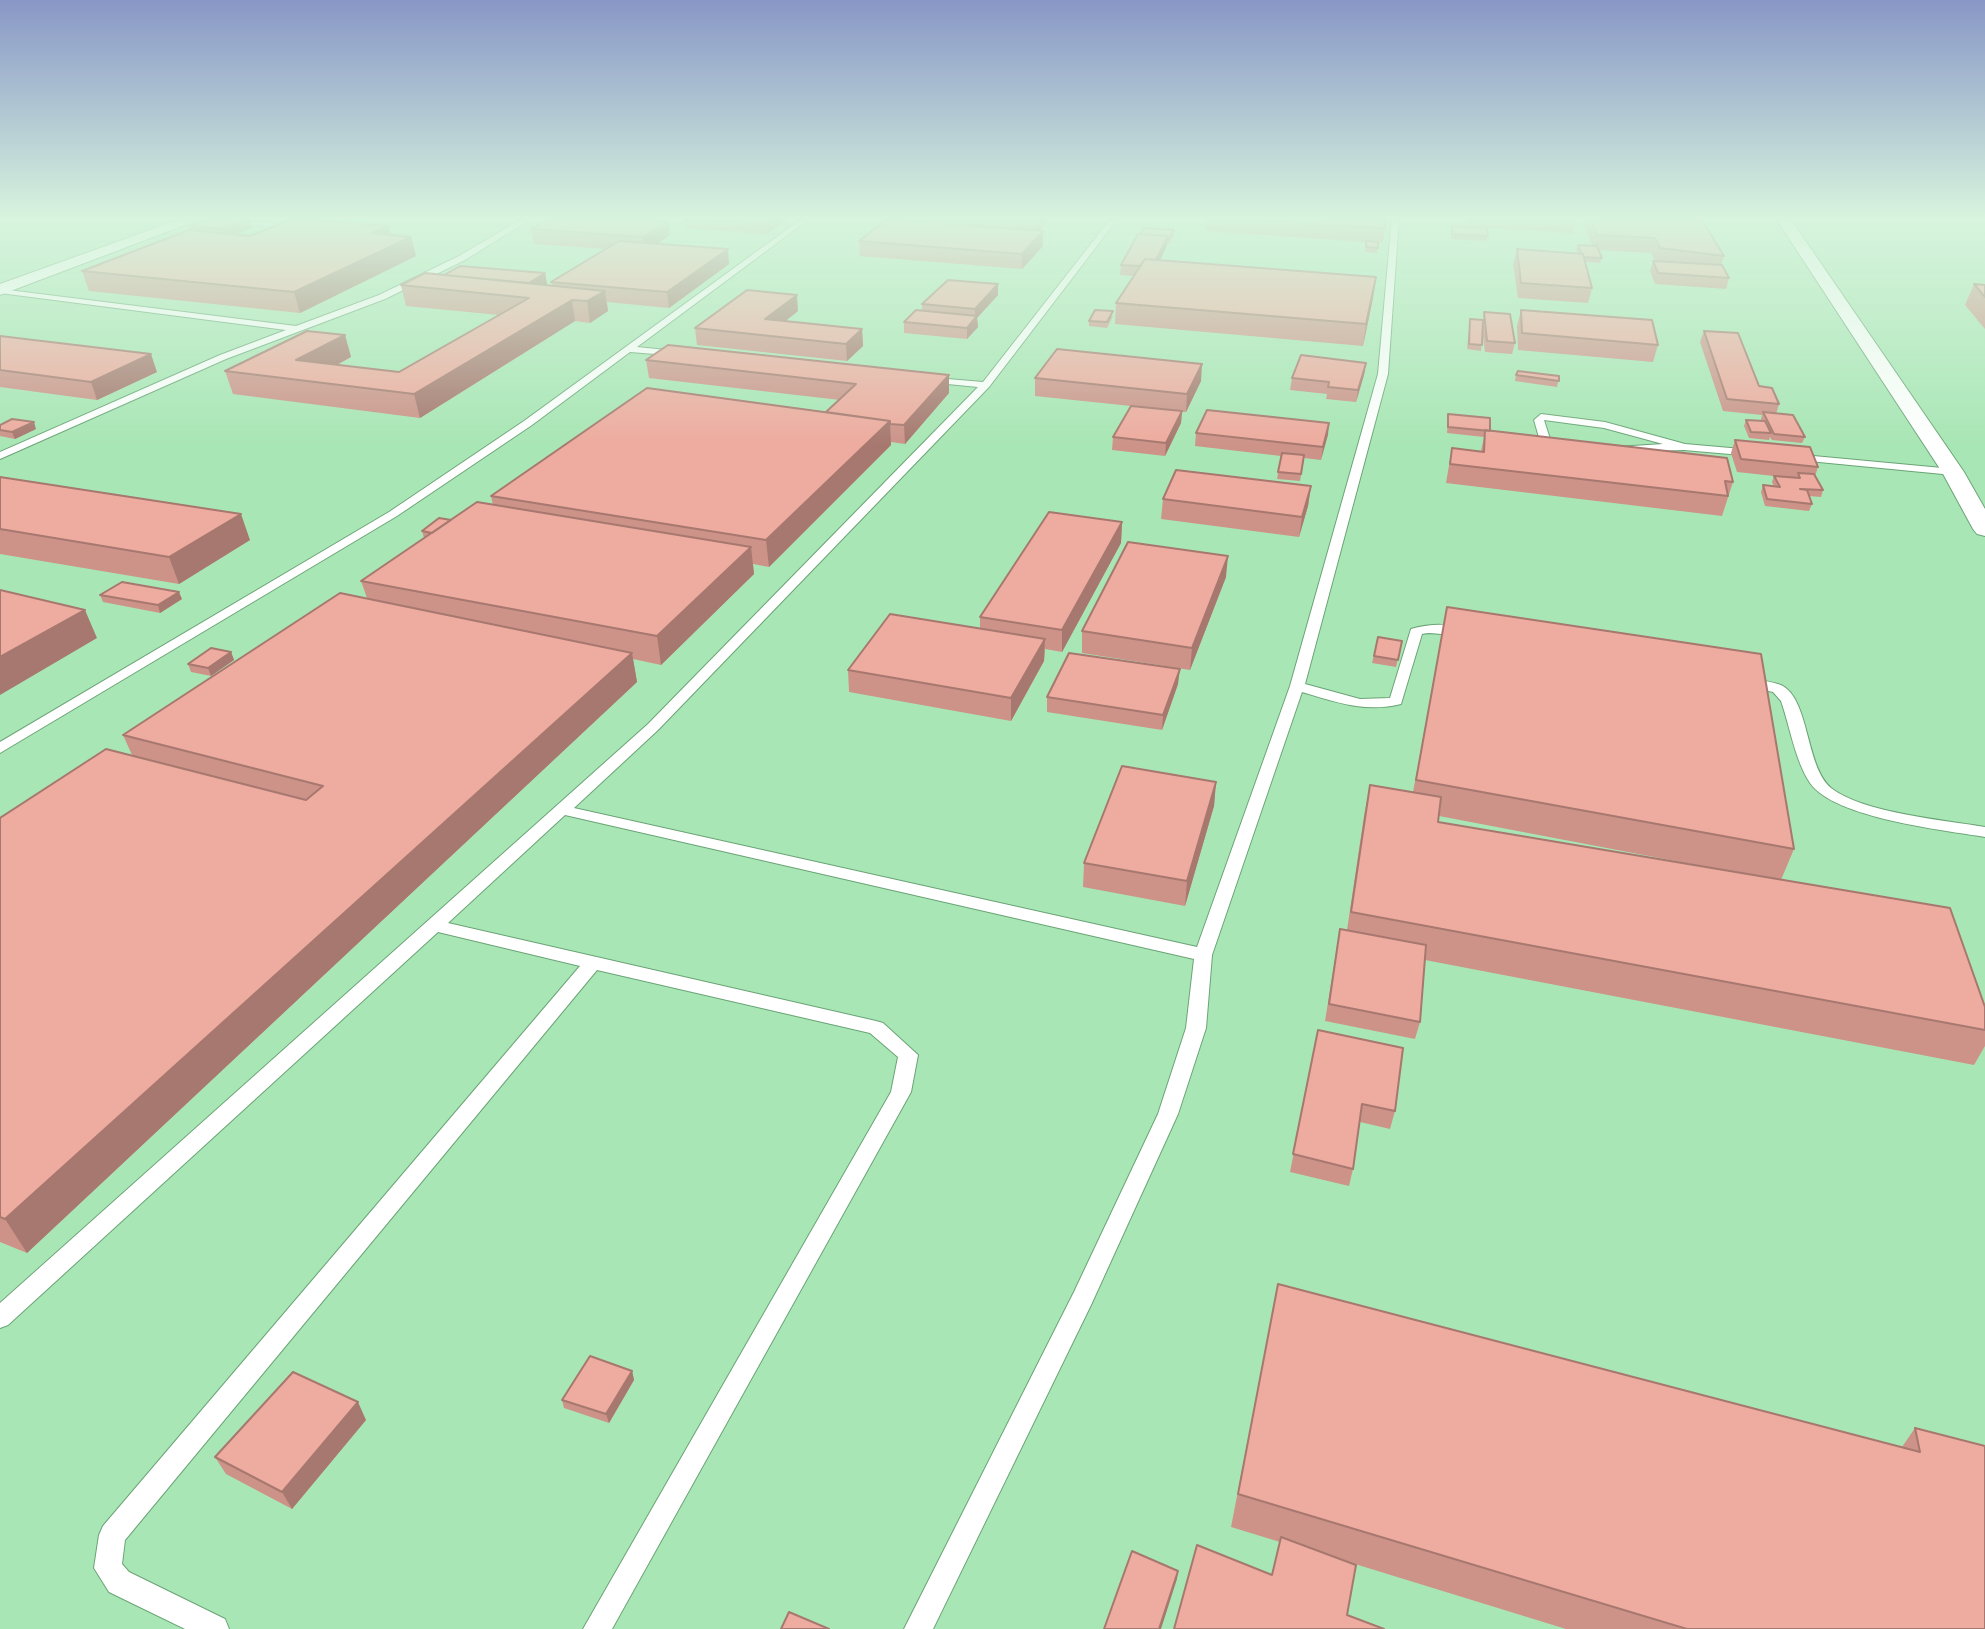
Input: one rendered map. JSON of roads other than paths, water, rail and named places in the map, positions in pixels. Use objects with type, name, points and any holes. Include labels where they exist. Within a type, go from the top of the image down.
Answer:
[{"type":"street","points":[[1833,293],[1953,472],[1985,529]]},
{"type":"lane","points":[[23,293],[297,329]]},
{"type":"lane","points":[[0,456],[223,357],[390,293]]},
{"type":"lane","points":[[0,748],[393,514],[528,423],[704,293]]},
{"type":"lane","points":[[0,1318],[653,727],[986,385],[1057,293]]},
{"type":"lane","points":[[918,1629],[1083,1298],[1168,1114],[1196,1028],[1203,955],[1297,686],[1383,374],[1390,293]]},
{"type":"lane","points":[[627,349],[690,355]]},
{"type":"lane","points":[[908,377],[986,385]]},
{"type":"lane","points":[[1573,449],[1559,448],[1545,441],[1539,420],[1541,417],[1605,425],[1684,447]]},
{"type":"lane","points":[[1611,449],[1684,447],[1763,454]]},
{"type":"lane","points":[[1779,455],[1953,472]]},
{"type":"lane","points":[[1297,686],[1368,703],[1387,704],[1396,701],[1416,632],[1442,628],[1473,634]]},
{"type":"lane","points":[[1731,679],[1778,689],[1788,700],[1818,784],[1832,797],[1860,808],[1985,832]]},
{"type":"lane","points":[[563,810],[1203,955]]},
{"type":"lane","points":[[436,926],[876,1028],[908,1055],[901,1092],[597,1629]]},
{"type":"lane","points":[[215,1629],[119,1582],[108,1568],[112,1535],[592,964]]}]
